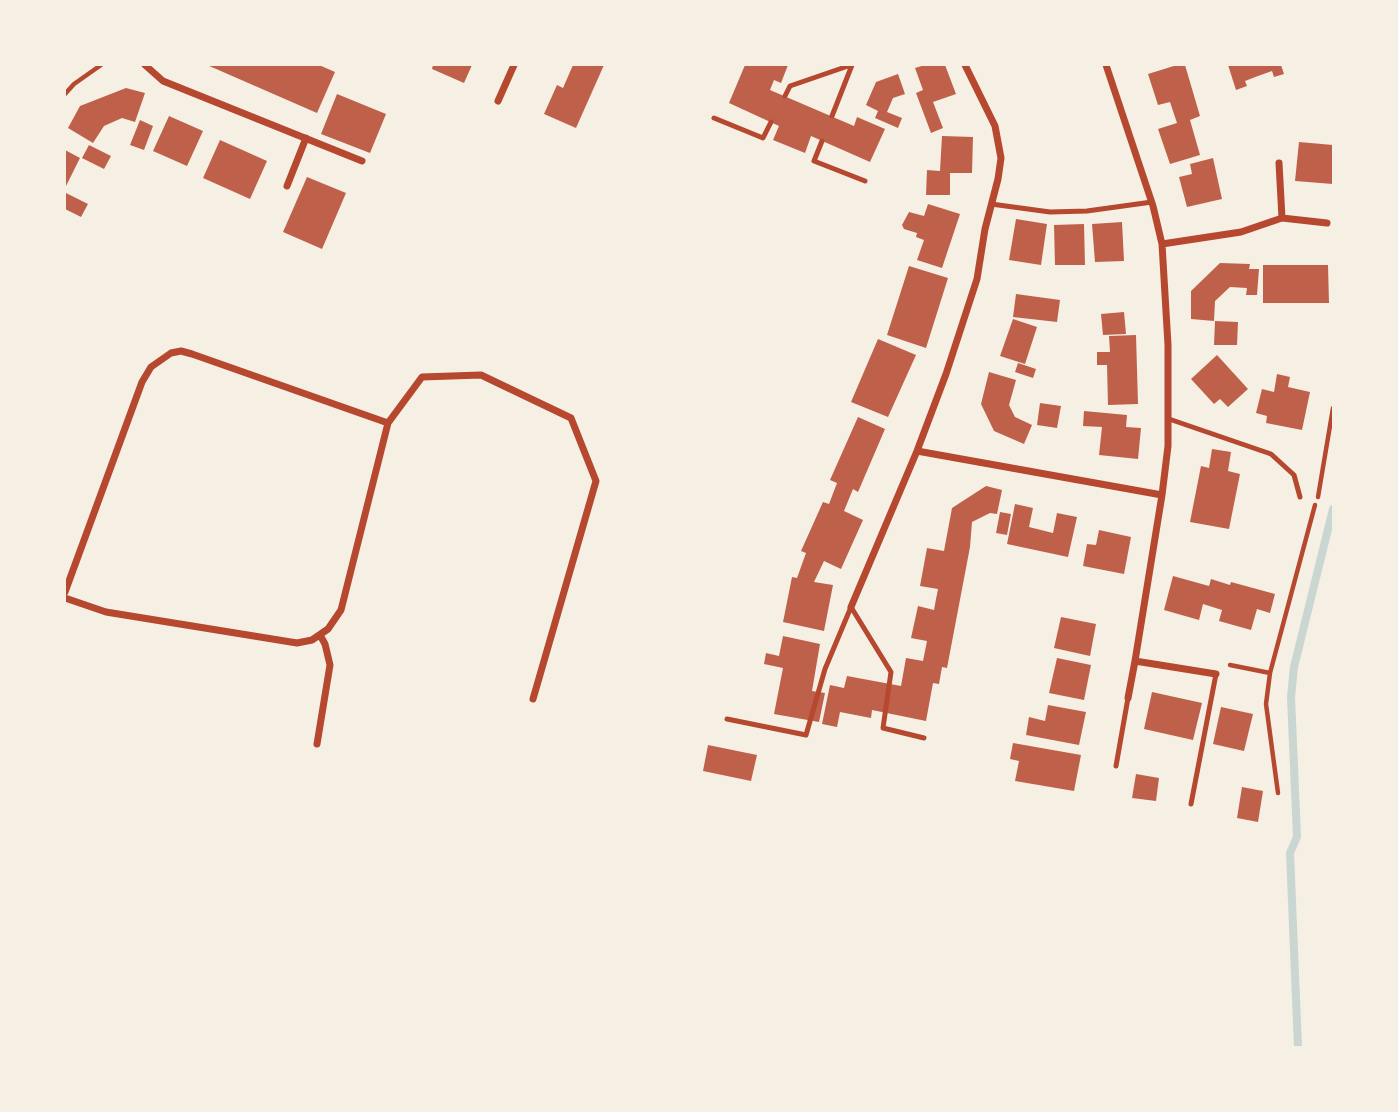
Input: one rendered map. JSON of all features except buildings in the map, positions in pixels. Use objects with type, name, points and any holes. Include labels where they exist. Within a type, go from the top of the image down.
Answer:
[{"type":"street","points":[[145,65],[163,81],[362,161]]},
{"type":"street","points":[[498,101],[514,65]]},
{"type":"street","points":[[850,607],[917,451],[969,309],[998,179],[1000,158],[995,126],[965,65]]},
{"type":"street","points":[[1107,65],[1152,202],[1162,244],[1168,345],[1169,419],[1162,495],[1128,698]]},
{"type":"street","points":[[287,186],[306,138]]},
{"type":"street","points":[[1279,163],[1282,218]]},
{"type":"street","points":[[1162,244],[1241,232],[1282,218],[1327,223]]},
{"type":"street","points":[[65,592],[142,382],[151,367],[171,353],[181,351],[192,354],[388,423]]},
{"type":"street","points":[[65,598],[106,612],[297,643],[304,643],[320,635],[328,629],[341,610],[388,423],[422,377],[481,375],[571,418],[596,481],[533,699]]},
{"type":"street","points":[[917,451],[1162,495]]},
{"type":"street","points":[[317,744],[330,665],[320,635]]},
{"type":"street","points":[[1135,661],[1216,674]]},
{"type":"lane","points":[[785,96],[790,86],[852,65]]},
{"type":"lane","points":[[832,116],[852,65]]},
{"type":"lane","points":[[715,118],[763,138],[771,122]]},
{"type":"lane","points":[[822,141],[814,161],[865,181]]},
{"type":"lane","points":[[991,204],[1050,212],[1087,211],[1152,202]]},
{"type":"lane","points":[[1169,419],[1271,454],[1294,475],[1300,497]]},
{"type":"lane","points":[[727,719],[806,735],[825,670],[850,607]]},
{"type":"lane","points":[[850,607],[891,672],[883,728],[924,738]]},
{"type":"lane","points":[[1191,804],[1216,674]]},
{"type":"lane","points":[[1116,766],[1128,698]]},
{"type":"path","points":[[65,94],[74,84],[101,65]]},
{"type":"path","points":[[1278,793],[1266,704],[1270,673],[1319,494],[1333,408]]},
{"type":"path","points":[[1216,674],[1218,663],[1270,673]]},
{"type":"waterway","points":[[1298,1047],[1290,853],[1297,837],[1291,697],[1294,667],[1333,509]]}]
